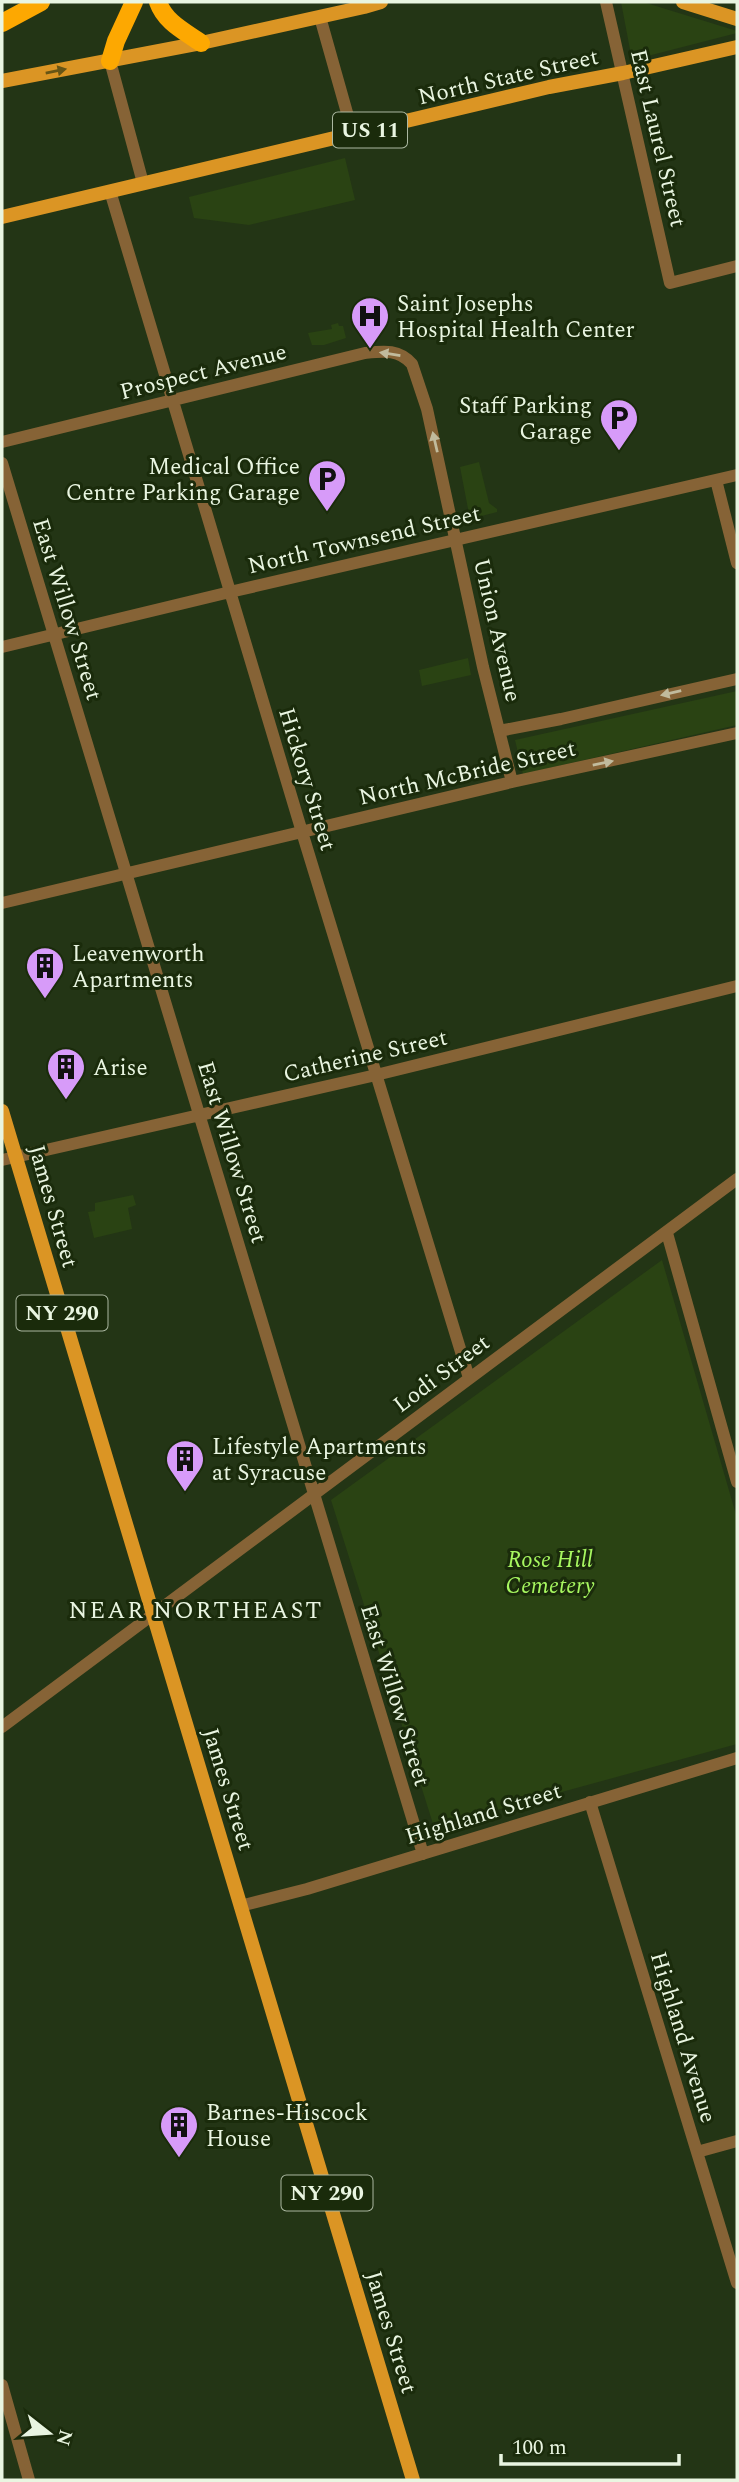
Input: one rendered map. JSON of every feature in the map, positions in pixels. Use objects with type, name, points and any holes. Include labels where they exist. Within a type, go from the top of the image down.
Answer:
[{"type":"highway","points":[[2,23],[41,2]]},
{"type":"highway","points":[[110,61],[134,2]]},
{"type":"highway","points":[[158,2],[172,24],[201,43]]},
{"type":"main road","points":[[2,81],[201,43],[381,2]]},
{"type":"main road","points":[[683,2],[737,19]]},
{"type":"main road","name":"North State Street","points":[[2,217],[539,90],[737,47]]},
{"type":"main road","name":"James Street","points":[[2,1111],[8,1158],[153,1615],[413,2480]]},
{"type":"street","name":"East Laurel Street","points":[[606,2],[670,283],[737,266]]},
{"type":"street","points":[[320,17],[353,134]]},
{"type":"street","points":[[110,61],[143,183]]},
{"type":"street","name":"Hickory Street","points":[[110,191],[302,832],[470,1378]]},
{"type":"street","name":"Prospect Avenue","points":[[2,442],[365,353],[395,352],[412,364]]},
{"type":"street","name":"Union Avenue","points":[[412,364],[427,409],[483,667],[512,782]]},
{"type":"street","name":"East Willow Street","points":[[2,463],[423,1853]]},
{"type":"street","name":"North Townsend Street","points":[[2,647],[737,475]]},
{"type":"street","points":[[716,480],[737,563]]},
{"type":"street","name":"North McBride Street","points":[[499,731],[737,679]]},
{"type":"street","name":"North McBride Street","points":[[2,903],[512,782],[737,733]]},
{"type":"street","name":"Catherine Street","points":[[8,1158],[376,1075],[737,986]]},
{"type":"street","name":"Lodi Street","points":[[2,1727],[737,1179]]},
{"type":"street","points":[[667,1233],[734,1460],[737,1482]]},
{"type":"street","name":"Highland Street","points":[[240,1906],[307,1889],[737,1758]]},
{"type":"street","name":"Highland Avenue","points":[[590,1802],[737,2283]]},
{"type":"street","points":[[697,2152],[737,2141]]},
{"type":"street","points":[[2,2385],[29,2480]]},
{"type":"green space","points":[[621,2],[643,2],[737,33],[632,60]]},
{"type":"green space","points":[[345,158],[355,200],[249,225],[194,218],[189,197]]},
{"type":"green space","points":[[338,323],[343,326],[346,338],[324,345],[312,345],[308,333],[332,329],[331,325]]},
{"type":"green space","points":[[479,462],[489,503],[497,512],[470,519],[460,467]]},
{"type":"green space","points":[[468,658],[471,675],[422,686],[419,670]]},
{"type":"green space","points":[[737,691],[737,725],[523,774],[515,740]]},
{"type":"green space","points":[[133,1195],[136,1205],[128,1208],[132,1229],[94,1238],[88,1212],[95,1211],[95,1203]]},
{"type":"green space","name":"Rose Hill Cemetery","points":[[662,1260],[737,1518],[737,1744],[434,1827],[331,1500]]},
{"type":"place","name":"Saint Josephs Hospital Health Center","points":[[370,350]]},
{"type":"place","name":"Staff Parking Garage","points":[[619,452]]},
{"type":"place","name":"Medical Office Centre Parking Garage","points":[[327,513]]},
{"type":"place","name":"Leavenworth Apartments","points":[[45,1000]]},
{"type":"place","name":"Arise","points":[[66,1101]]},
{"type":"place","name":"Lifestyle Apartments at Syracuse","points":[[185,1493]]},
{"type":"place","name":"Barnes-Hiscock House","points":[[179,2159]]},
{"type":"district","name":"NEAR NORTHEAST","points":[[196,1610]]}]
